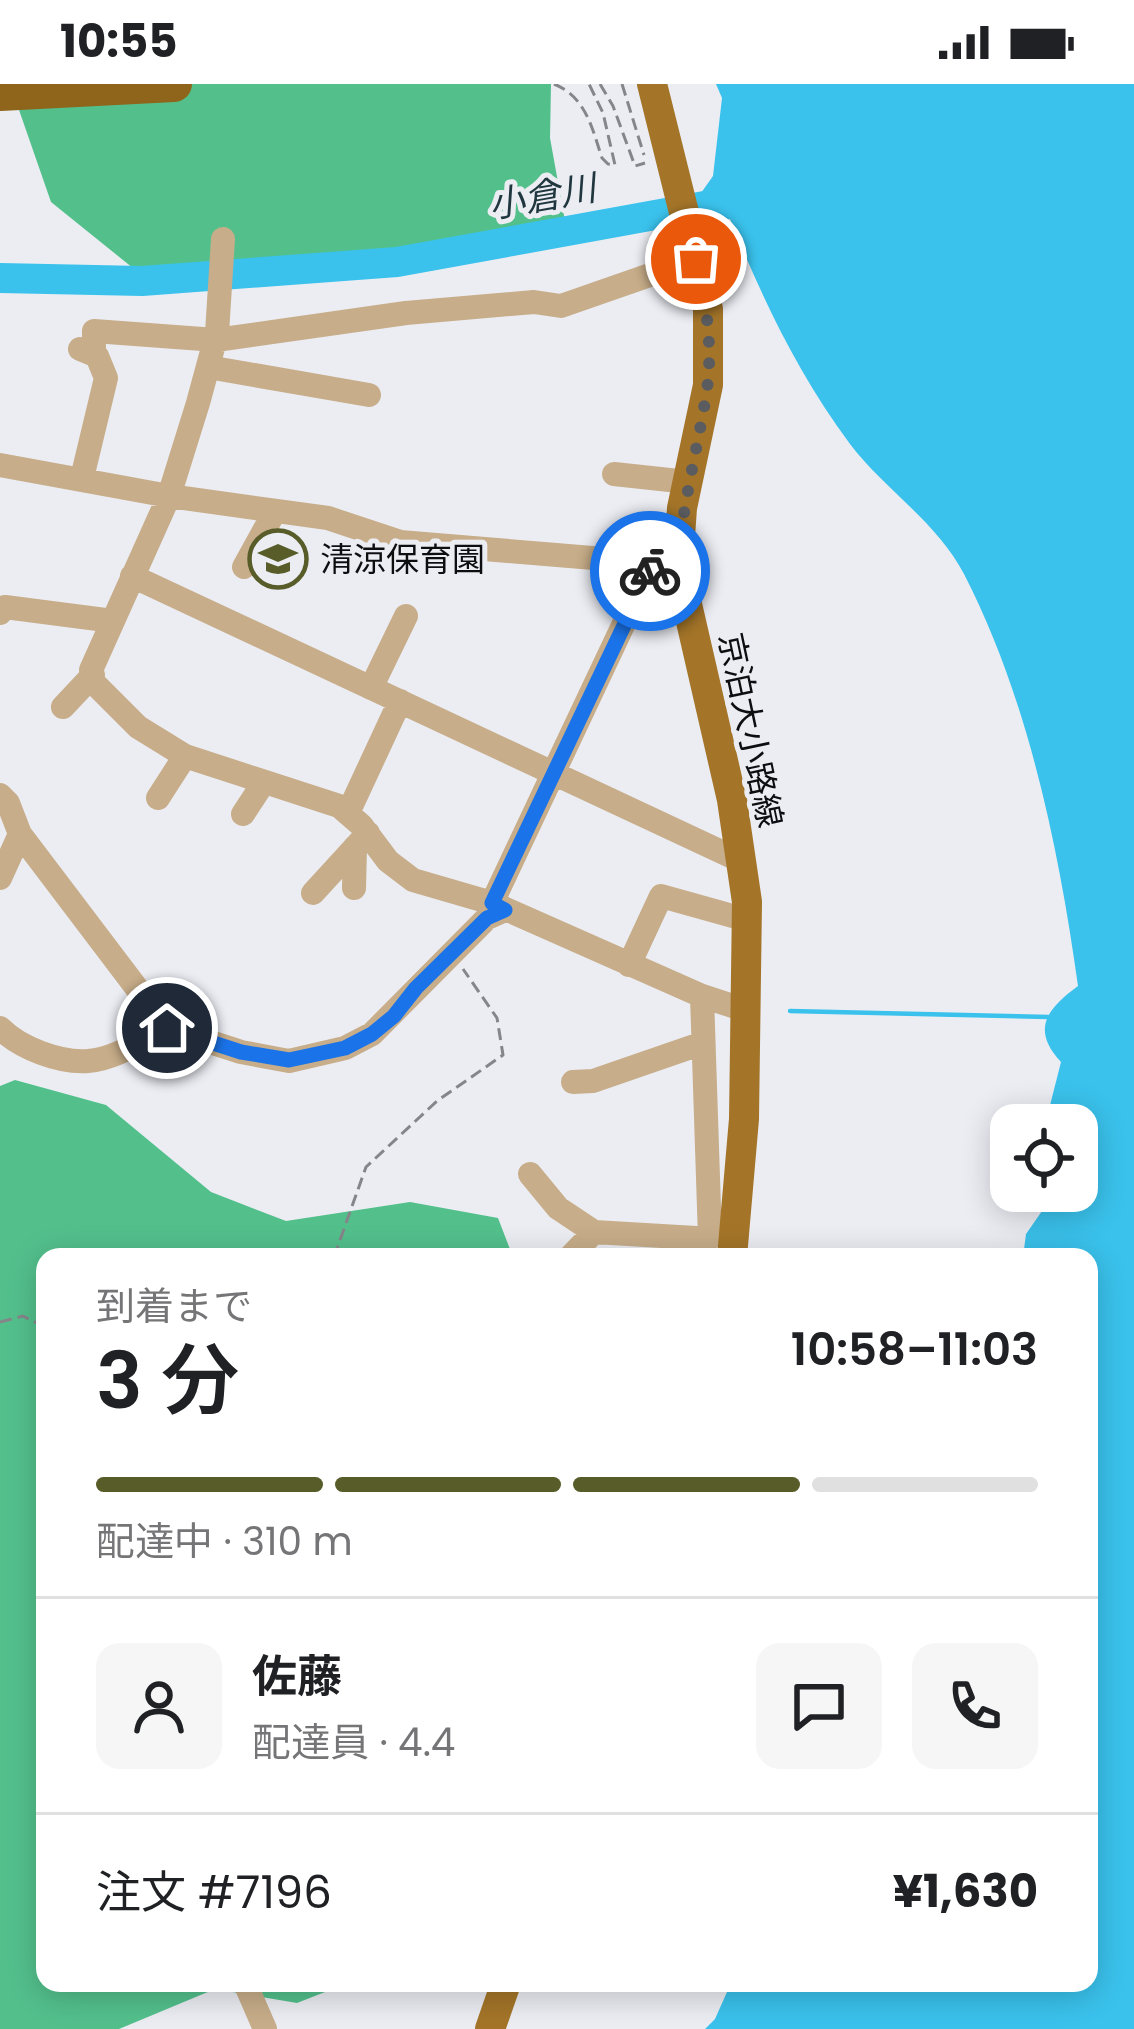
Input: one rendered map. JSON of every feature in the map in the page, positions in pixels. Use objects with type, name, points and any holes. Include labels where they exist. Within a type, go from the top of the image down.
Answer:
[{"type":"highway","points":[[0,93],[174,84]]},
{"type":"main road","name":"京泊大小路線","points":[[652,84],[707,309],[708,385],[665,565],[733,800],[747,920],[748,1011],[726,1244]]},
{"type":"main road","points":[[485,2028],[502,1992]]},
{"type":"street","points":[[63,707],[92,675],[170,496],[217,336],[223,239]]},
{"type":"street","points":[[82,478],[106,378],[104,365],[87,352],[94,332],[217,336],[406,313],[534,302],[561,306],[696,259]]},
{"type":"street","points":[[208,367],[369,394]]},
{"type":"street","points":[[0,795],[20,834],[167,1028],[241,1052],[289,1060],[345,1048],[383,1025],[499,907],[554,773],[665,565],[400,542],[328,518],[170,496],[3,465]]},
{"type":"street","points":[[614,474],[688,482]]},
{"type":"street","points":[[244,567],[275,511]]},
{"type":"street","points":[[132,576],[741,861]]},
{"type":"street","points":[[0,613],[5,607],[113,621]]},
{"type":"street","points":[[371,688],[406,616]]},
{"type":"street","points":[[92,675],[94,683],[138,728],[185,755],[339,806],[362,840],[413,880],[499,907],[702,996],[748,1011]]},
{"type":"street","points":[[347,813],[400,701]]},
{"type":"street","points":[[158,798],[185,755]]},
{"type":"street","points":[[243,814],[264,782]]},
{"type":"street","points":[[0,878],[20,834]]},
{"type":"street","points":[[354,888],[362,840]]},
{"type":"street","points":[[313,893],[362,840]]},
{"type":"street","points":[[629,965],[661,896],[747,920]]},
{"type":"street","points":[[530,1174],[558,1208],[594,1232],[726,1244],[702,996]]},
{"type":"street","points":[[0,1028],[13,1041],[45,1054],[87,1061],[167,1028]]},
{"type":"street","points":[[573,1082],[593,1081],[704,1042]]},
{"type":"street","points":[[579,1248],[594,1232]]},
{"type":"street","points":[[248,1992],[265,2029]]},
{"type":"path","points":[[554,84],[581,104],[602,158],[615,165],[603,113],[589,84]]},
{"type":"path","points":[[600,84],[635,166],[646,163],[622,84]]},
{"type":"path","points":[[337,1248],[367,1167],[437,1101],[502,1055],[497,1018],[452,954]]},
{"type":"path","points":[[0,1322],[22,1316],[36,1323]]},
{"type":"green space","points":[[10,84],[551,84],[550,138],[567,232],[154,285],[51,202]]},
{"type":"green space","points":[[15,1080],[106,1105],[211,1192],[286,1221],[410,1202],[498,1218],[510,1248],[36,1248],[36,1992],[208,1992],[119,2029],[0,2029],[0,1086]]},
{"type":"green space","points":[[233,1992],[325,1992],[297,2003]]},
{"type":"water","points":[[716,84],[1134,84],[1134,2029],[705,2029],[727,1992],[1098,1992],[1098,1248],[1024,1248],[1026,1234],[1041,1212],[1098,1212],[1098,1104],[1050,1104],[1061,1062],[1046,1039],[1047,1020],[1078,986],[1050,828],[1006,671],[964,574],[940,538],[864,461],[831,418],[783,336],[730,219],[705,224],[701,193],[713,176],[722,98]]},
{"type":"waterway","name":"小倉川","points":[[0,278],[142,281],[397,262],[710,205]]},
{"type":"waterway","points":[[790,1011],[1048,1017]]},
{"type":"way so far","points":[[650,571],[652,564],[678,565],[682,508],[708,385],[707,309],[696,259]]},
{"type":"place","name":"清涼保育園","points":[[278,559]]},
{"type":"route","points":[[167,1028],[241,1052],[289,1060],[345,1048],[394,1016],[487,918],[505,910],[492,903],[650,571]]}]
